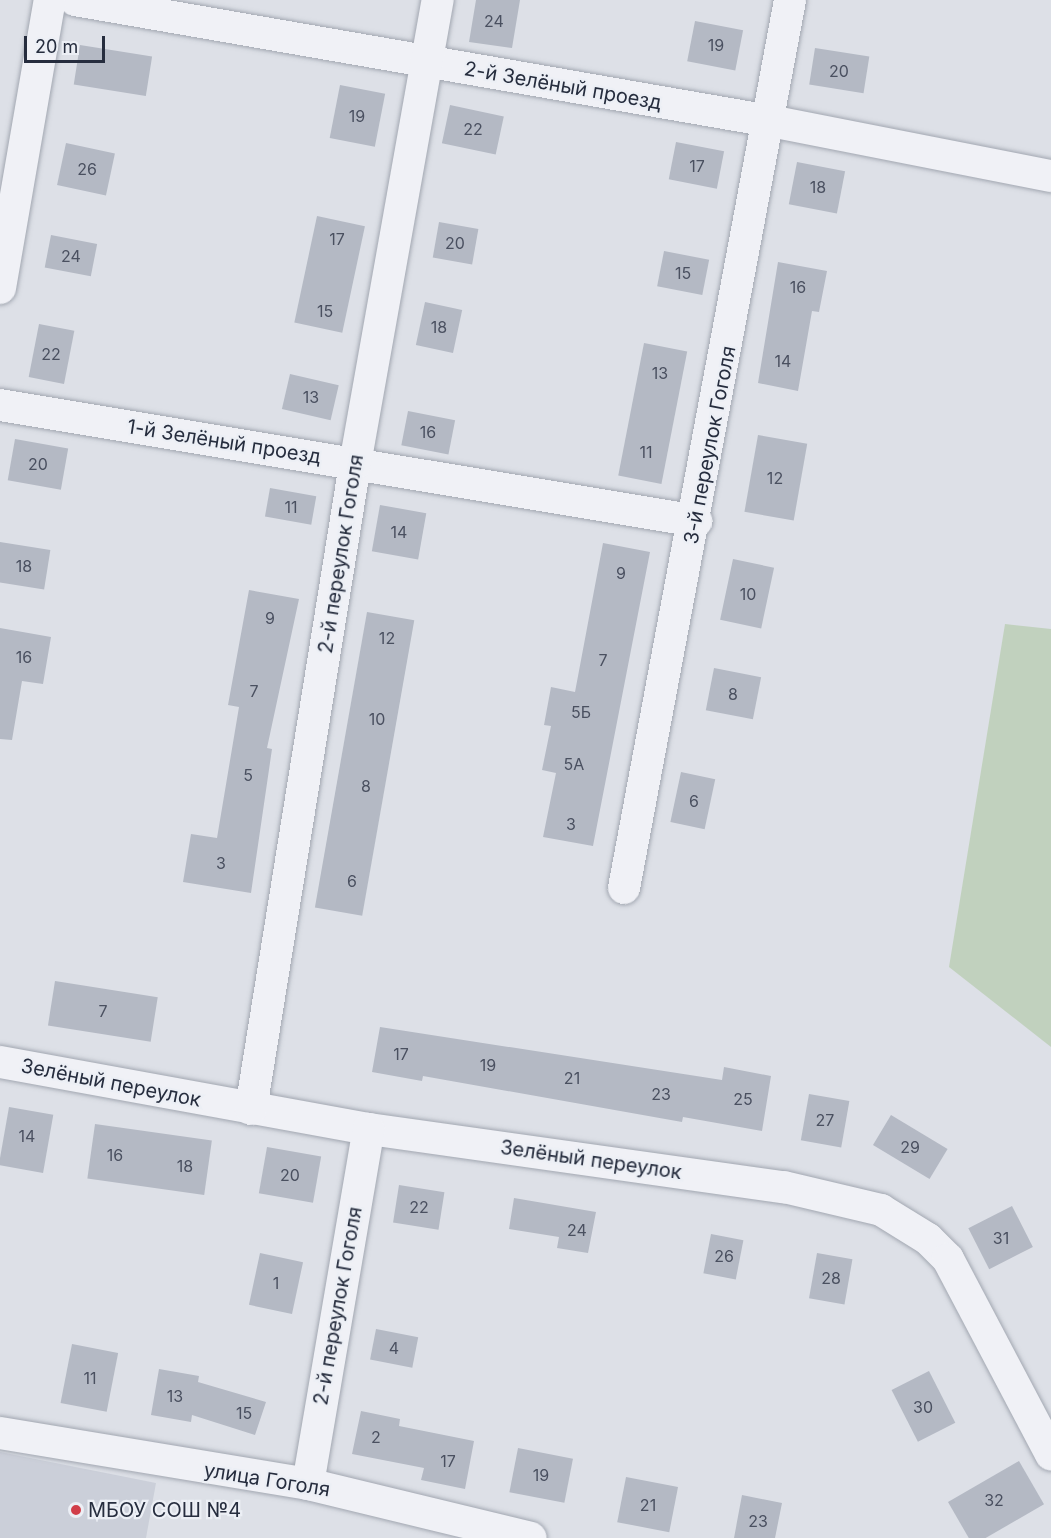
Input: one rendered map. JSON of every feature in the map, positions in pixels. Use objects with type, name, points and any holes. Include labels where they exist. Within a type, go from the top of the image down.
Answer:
[{"type":"street","points":[[0,288],[50,0]]},
{"type":"street","name":"2-й Зелёный проезд","points":[[75,0],[770,121],[1051,176]]},
{"type":"street","name":"2-й переулок Гоголя","points":[[251,1109],[355,464],[438,0]]},
{"type":"street","name":"3-й переулок Гоголя","points":[[624,888],[696,521],[770,121],[790,0]]},
{"type":"street","name":"1-й Зелёный проезд","points":[[0,405],[696,521]]},
{"type":"street","name":"Зелёный переулок","points":[[0,1062],[369,1129],[784,1187],[881,1210],[928,1239],[948,1259],[1051,1454]]},
{"type":"street","name":"2-й переулок Гоголя","points":[[308,1484],[369,1129]]},
{"type":"street","name":"улица Гоголя","points":[[0,1433],[308,1484],[531,1538]]},
{"type":"shaded area","name":"МБОУ СОШ №4","points":[[0,1452],[156,1483],[146,1538],[0,1538]]},
{"type":"green space","points":[[1005,624],[1051,629],[1051,1047],[949,967]]},
{"type":"building","points":[[476,0],[520,0],[512,48],[469,42]]},
{"type":"building","points":[[695,21],[743,30],[735,71],[687,61]]},
{"type":"building","points":[[80,45],[152,56],[146,96],[74,85]]},
{"type":"building","points":[[815,48],[869,57],[864,93],[809,85]]},
{"type":"building","points":[[340,85],[385,94],[375,147],[330,138]]},
{"type":"building","points":[[450,105],[504,116],[496,155],[442,143]]},
{"type":"building","points":[[676,142],[724,151],[717,189],[669,179]]},
{"type":"building","points":[[66,143],[115,153],[106,195],[57,185]]},
{"type":"building","points":[[797,162],[845,171],[837,214],[789,204]]},
{"type":"building","points":[[317,216],[365,226],[342,333],[294,323]]},
{"type":"building","points":[[439,222],[478,229],[472,264],[433,257]]},
{"type":"building","points":[[51,235],[97,244],[91,276],[45,267]]},
{"type":"building","points":[[664,251],[709,260],[702,295],[657,286]]},
{"type":"building","points":[[778,262],[827,271],[819,312],[812,311],[798,391],[758,383]]},
{"type":"building","points":[[425,302],[462,310],[453,353],[416,345]]},
{"type":"building","points":[[39,324],[74,331],[64,384],[29,377]]},
{"type":"building","points":[[644,343],[687,351],[661,484],[618,476]]},
{"type":"building","points":[[290,374],[339,385],[331,420],[282,409]]},
{"type":"building","points":[[408,411],[455,420],[448,455],[401,445]]},
{"type":"building","points":[[758,435],[807,444],[794,520],[744,512]]},
{"type":"building","points":[[15,439],[68,448],[61,490],[8,480]]},
{"type":"building","points":[[270,488],[316,496],[311,525],[265,517]]},
{"type":"building","points":[[380,505],[426,513],[418,559],[372,551]]},
{"type":"building","points":[[0,542],[50,550],[44,589],[0,582]]},
{"type":"building","points":[[603,543],[650,552],[593,846],[543,837],[556,773],[542,770],[551,726],[544,725],[551,687],[575,692]]},
{"type":"building","points":[[733,559],[774,568],[761,628],[720,620]]},
{"type":"building","points":[[249,590],[299,599],[267,748],[272,749],[251,893],[183,882],[191,834],[217,838],[239,707],[228,705]]},
{"type":"building","points":[[367,612],[414,620],[362,916],[315,907]]},
{"type":"building","points":[[0,628],[51,637],[43,684],[22,681],[12,740],[0,739]]},
{"type":"building","points":[[714,668],[761,677],[753,719],[706,710]]},
{"type":"building","points":[[681,772],[715,779],[705,829],[670,822]]},
{"type":"building","points":[[55,981],[158,997],[151,1042],[48,1025]]},
{"type":"building","points":[[380,1027],[722,1080],[724,1067],[771,1076],[762,1131],[683,1117],[682,1122],[423,1076],[422,1081],[372,1072]]},
{"type":"building","points":[[809,1094],[849,1101],[841,1147],[801,1140]]},
{"type":"building","points":[[9,1107],[53,1115],[43,1173],[0,1165]]},
{"type":"building","points":[[891,1115],[948,1149],[930,1179],[873,1145]]},
{"type":"building","points":[[95,1124],[212,1140],[204,1195],[87,1178]]},
{"type":"building","points":[[267,1147],[321,1157],[313,1203],[259,1193]]},
{"type":"building","points":[[399,1185],[444,1192],[438,1230],[393,1223]]},
{"type":"building","points":[[514,1198],[596,1212],[588,1253],[557,1248],[559,1237],[509,1229]]},
{"type":"building","points":[[1012,1206],[1033,1247],[989,1269],[968,1228]]},
{"type":"building","points":[[711,1234],[743,1240],[736,1280],[703,1273]]},
{"type":"building","points":[[260,1253],[303,1262],[292,1314],[249,1305]]},
{"type":"building","points":[[817,1253],[852,1259],[844,1305],[809,1298]]},
{"type":"building","points":[[376,1329],[418,1337],[412,1368],[370,1359]]},
{"type":"building","points":[[72,1344],[118,1353],[107,1412],[61,1403]]},
{"type":"building","points":[[159,1369],[199,1376],[198,1382],[266,1402],[255,1435],[192,1415],[191,1422],[151,1415]]},
{"type":"building","points":[[929,1371],[955,1423],[918,1442],[892,1390]]},
{"type":"building","points":[[361,1411],[400,1419],[399,1426],[474,1441],[465,1489],[421,1480],[424,1468],[352,1454]]},
{"type":"building","points":[[518,1448],[573,1459],[564,1503],[509,1492]]},
{"type":"building","points":[[1019,1461],[1044,1504],[986,1538],[969,1538],[948,1502]]},
{"type":"building","points":[[626,1477],[678,1487],[669,1532],[617,1522]]},
{"type":"building","points":[[742,1495],[782,1503],[775,1538],[734,1538]]},
{"type":"place","name":"МБОУ СОШ №4","points":[[76,1510]]}]
